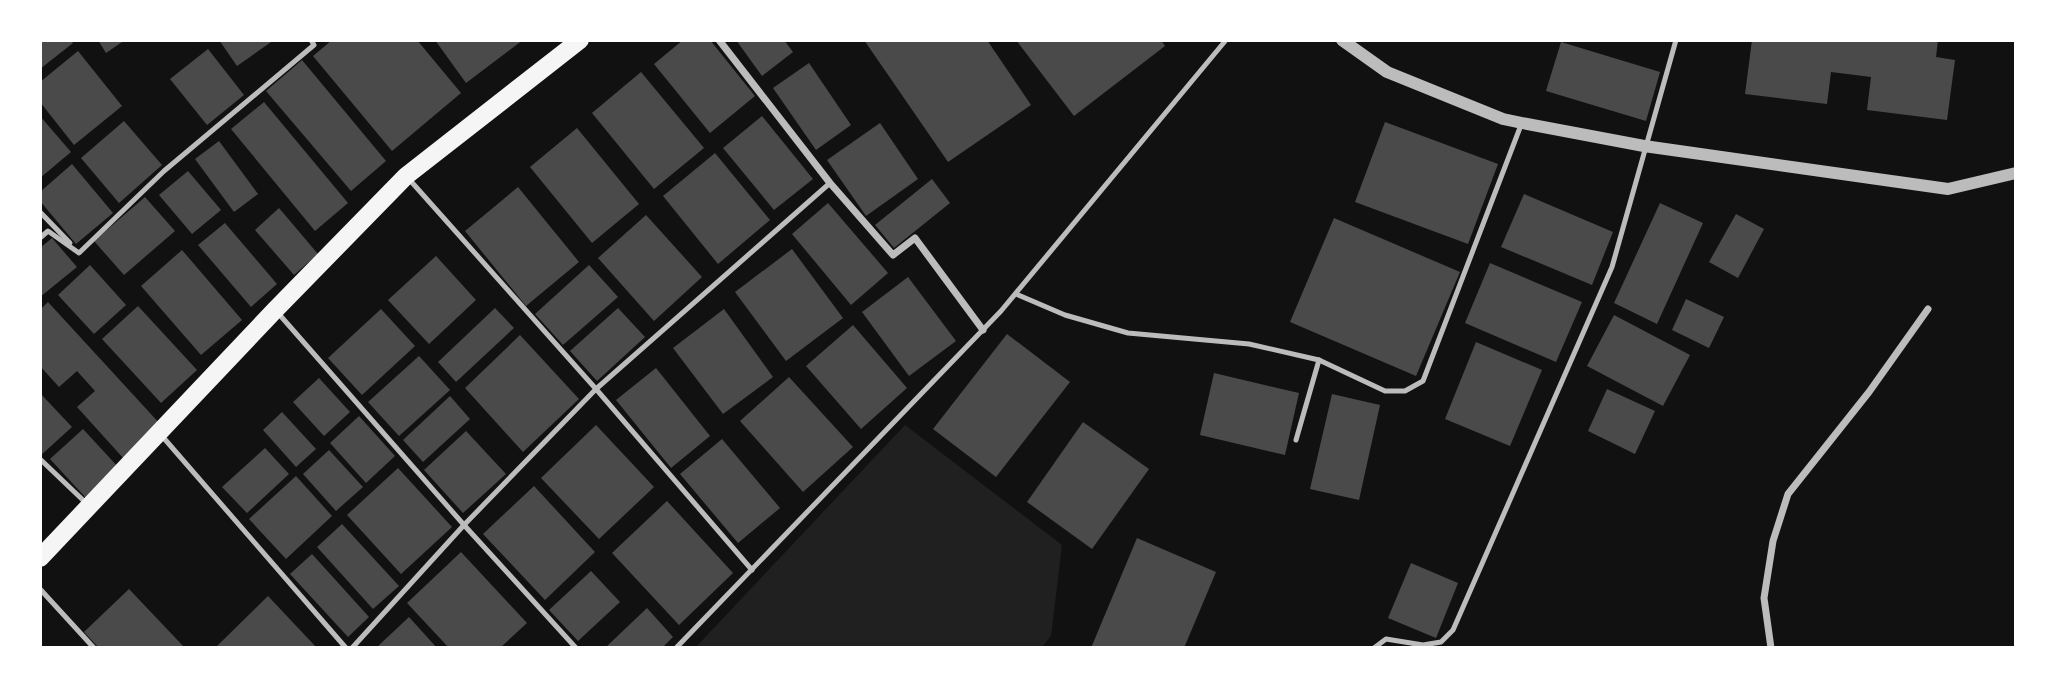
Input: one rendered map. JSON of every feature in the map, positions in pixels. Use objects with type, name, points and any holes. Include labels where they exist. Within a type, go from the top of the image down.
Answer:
[{"type":"main road","points":[[40,558],[406,176],[580,40]]},
{"type":"street","points":[[719,40],[830,183],[893,255],[915,238],[983,330]]},
{"type":"street","points":[[1342,40],[1387,72],[1503,119],[1522,123],[1644,146],[1948,189],[2016,173]]},
{"type":"street","points":[[1771,648],[1764,598],[1773,541],[1788,494],[1869,392],[1927,309]]},
{"type":"lane","points":[[79,253],[164,171],[314,45],[311,40]]},
{"type":"lane","points":[[676,648],[1016,294],[1226,40]]},
{"type":"lane","points":[[1374,648],[1385,639],[1423,645],[1441,642],[1453,630],[1612,267],[1676,40]]},
{"type":"lane","points":[[1016,294],[1065,316],[1128,333],[1249,344],[1320,360],[1385,391],[1405,391],[1423,382],[1522,123]]},
{"type":"lane","points":[[406,176],[596,389],[752,570]]},
{"type":"lane","points":[[352,648],[464,525],[596,389],[830,183]]},
{"type":"lane","points":[[40,212],[79,253]]},
{"type":"lane","points":[[40,238],[48,231],[79,253]]},
{"type":"lane","points":[[275,310],[576,648]]},
{"type":"lane","points":[[1296,440],[1320,360]]},
{"type":"lane","points":[[159,433],[346,648]]},
{"type":"lane","points":[[40,459],[89,506]]},
{"type":"lane","points":[[40,589],[94,648]]},
{"type":"shaded area","points":[[905,425],[1062,545],[1051,636],[1041,648],[695,648]]},
{"type":"building","points":[[40,40],[71,40],[73,43],[40,69]]},
{"type":"building","points":[[98,40],[125,40],[106,53]]},
{"type":"building","points":[[219,40],[274,40],[237,66]]},
{"type":"building","points":[[332,40],[417,40],[461,93],[392,151],[313,56]]},
{"type":"building","points":[[435,40],[523,40],[466,83]]},
{"type":"building","points":[[683,40],[710,40],[755,96],[710,133],[654,64]]},
{"type":"building","points":[[736,40],[784,40],[793,52],[762,76]]},
{"type":"building","points":[[864,40],[987,40],[1031,105],[948,162]]},
{"type":"building","points":[[1016,40],[1161,40],[1165,46],[1074,116]]},
{"type":"building","points":[[1752,40],[1938,40],[1936,57],[1955,60],[1947,120],[1867,110],[1871,77],[1831,72],[1827,104],[1745,94]]},
{"type":"building","points":[[1561,42],[1660,72],[1646,121],[1546,91]]},
{"type":"building","points":[[208,49],[244,95],[207,125],[170,79]]},
{"type":"building","points":[[78,51],[122,106],[74,145],[40,102],[40,82]]},
{"type":"building","points":[[302,60],[386,161],[351,191],[266,91]]},
{"type":"building","points":[[809,63],[851,125],[816,150],[773,88]]},
{"type":"building","points":[[641,72],[704,148],[654,189],[592,113]]},
{"type":"building","points":[[264,102],[348,203],[315,231],[231,129]]},
{"type":"building","points":[[40,116],[71,152],[40,178]]},
{"type":"building","points":[[762,116],[813,179],[774,210],[723,148]]},
{"type":"building","points":[[124,121],[162,165],[119,203],[81,158]]},
{"type":"building","points":[[1385,122],[1498,164],[1468,244],[1355,202]]},
{"type":"building","points":[[880,123],[918,179],[866,216],[827,160]]},
{"type":"building","points":[[577,128],[639,204],[592,243],[530,167]]},
{"type":"building","points":[[219,141],[258,194],[234,212],[195,159]]},
{"type":"building","points":[[715,153],[770,220],[718,264],[663,196]]},
{"type":"building","points":[[72,164],[113,213],[76,244],[40,201],[40,192]]},
{"type":"building","points":[[188,171],[221,210],[192,234],[159,195]]},
{"type":"building","points":[[932,179],[950,203],[894,248],[875,225]]},
{"type":"building","points":[[518,187],[579,262],[526,306],[465,231]]},
{"type":"building","points":[[1524,194],[1613,232],[1592,285],[1501,247]]},
{"type":"building","points":[[145,197],[175,231],[124,275],[94,241]]},
{"type":"building","points":[[828,203],[888,273],[851,305],[792,234]]},
{"type":"building","points":[[1660,203],[1703,223],[1657,324],[1614,303]]},
{"type":"building","points":[[279,208],[318,254],[294,275],[255,230]]},
{"type":"building","points":[[1736,214],[1764,229],[1738,278],[1709,262]]},
{"type":"building","points":[[646,215],[702,277],[654,321],[598,258]]},
{"type":"building","points":[[1334,218],[1460,272],[1416,376],[1290,322]]},
{"type":"building","points":[[225,223],[277,284],[251,307],[198,245]]},
{"type":"building","points":[[52,238],[77,267],[40,297],[40,248]]},
{"type":"building","points":[[792,249],[843,318],[786,361],[735,292]]},
{"type":"building","points":[[182,250],[242,320],[201,355],[141,286]]},
{"type":"building","points":[[436,256],[476,300],[429,344],[388,300]]},
{"type":"building","points":[[1490,263],[1582,302],[1556,362],[1465,323]]},
{"type":"building","points":[[90,265],[126,305],[94,334],[58,295]]},
{"type":"building","points":[[589,265],[618,297],[563,345],[535,314]]},
{"type":"building","points":[[908,277],[956,341],[909,376],[862,312]]},
{"type":"building","points":[[1686,299],[1724,317],[1709,348],[1672,330]]},
{"type":"building","points":[[48,302],[161,425],[124,459],[77,407],[95,391],[77,371],[59,387],[40,366],[40,310]]},
{"type":"building","points":[[138,306],[197,370],[161,403],[102,339]]},
{"type":"building","points":[[495,308],[514,328],[456,382],[438,362]]},
{"type":"building","points":[[618,308],[645,337],[597,381],[570,351]]},
{"type":"building","points":[[381,309],[415,346],[362,395],[328,358]]},
{"type":"building","points":[[724,309],[773,377],[723,414],[673,348]]},
{"type":"building","points":[[1614,315],[1690,355],[1663,406],[1587,366]]},
{"type":"building","points":[[853,325],[907,388],[861,429],[806,366]]},
{"type":"building","points":[[1007,334],[1070,382],[996,477],[933,429]]},
{"type":"building","points":[[520,335],[579,399],[523,452],[465,388]]},
{"type":"building","points":[[1476,342],[1542,370],[1510,446],[1445,419]]},
{"type":"building","points":[[419,356],[450,390],[399,436],[368,402]]},
{"type":"building","points":[[656,368],[710,436],[671,468],[616,400]]},
{"type":"building","points":[[1214,373],[1299,393],[1285,455],[1200,435]]},
{"type":"building","points":[[789,377],[853,447],[803,492],[740,421]]},
{"type":"building","points":[[319,378],[350,412],[324,436],[293,402]]},
{"type":"building","points":[[1607,389],[1655,411],[1635,454],[1588,431]]},
{"type":"building","points":[[40,393],[72,427],[40,456]]},
{"type":"building","points":[[1332,394],[1380,405],[1359,500],[1310,489]]},
{"type":"building","points":[[450,396],[470,419],[423,462],[403,440]]},
{"type":"building","points":[[282,412],[316,449],[296,467],[263,430]]},
{"type":"building","points":[[359,416],[395,456],[366,483],[330,443]]},
{"type":"building","points":[[1083,422],[1149,469],[1092,549],[1027,502]]},
{"type":"building","points":[[596,425],[654,487],[599,539],[541,478]]},
{"type":"building","points":[[83,429],[119,468],[86,498],[50,459]]},
{"type":"building","points":[[466,431],[506,474],[463,513],[424,470]]},
{"type":"building","points":[[722,439],[780,508],[738,543],[680,474]]},
{"type":"building","points":[[265,448],[289,474],[247,513],[222,487]]},
{"type":"building","points":[[329,450],[363,487],[336,511],[303,474]]},
{"type":"building","points":[[398,468],[452,527],[401,574],[347,515]]},
{"type":"building","points":[[296,476],[332,516],[286,559],[249,519]]},
{"type":"building","points":[[534,486],[595,552],[545,600],[483,534]]},
{"type":"building","points":[[667,501],[733,573],[679,625],[612,553]]},
{"type":"building","points":[[342,524],[399,586],[373,609],[317,547]]},
{"type":"building","points":[[1137,538],[1216,572],[1184,648],[1091,648]]},
{"type":"building","points":[[461,552],[527,623],[500,648],[449,648],[407,603]]},
{"type":"building","points":[[312,554],[369,617],[348,637],[290,574]]},
{"type":"building","points":[[1411,563],[1458,583],[1436,638],[1388,618]]},
{"type":"building","points":[[591,571],[620,602],[578,641],[549,610]]},
{"type":"building","points":[[129,589],[185,648],[99,648],[84,632]]},
{"type":"building","points":[[268,596],[317,648],[215,648]]},
{"type":"building","points":[[647,608],[673,637],[662,648],[605,648]]},
{"type":"building","points":[[409,617],[437,648],[376,648]]}]
